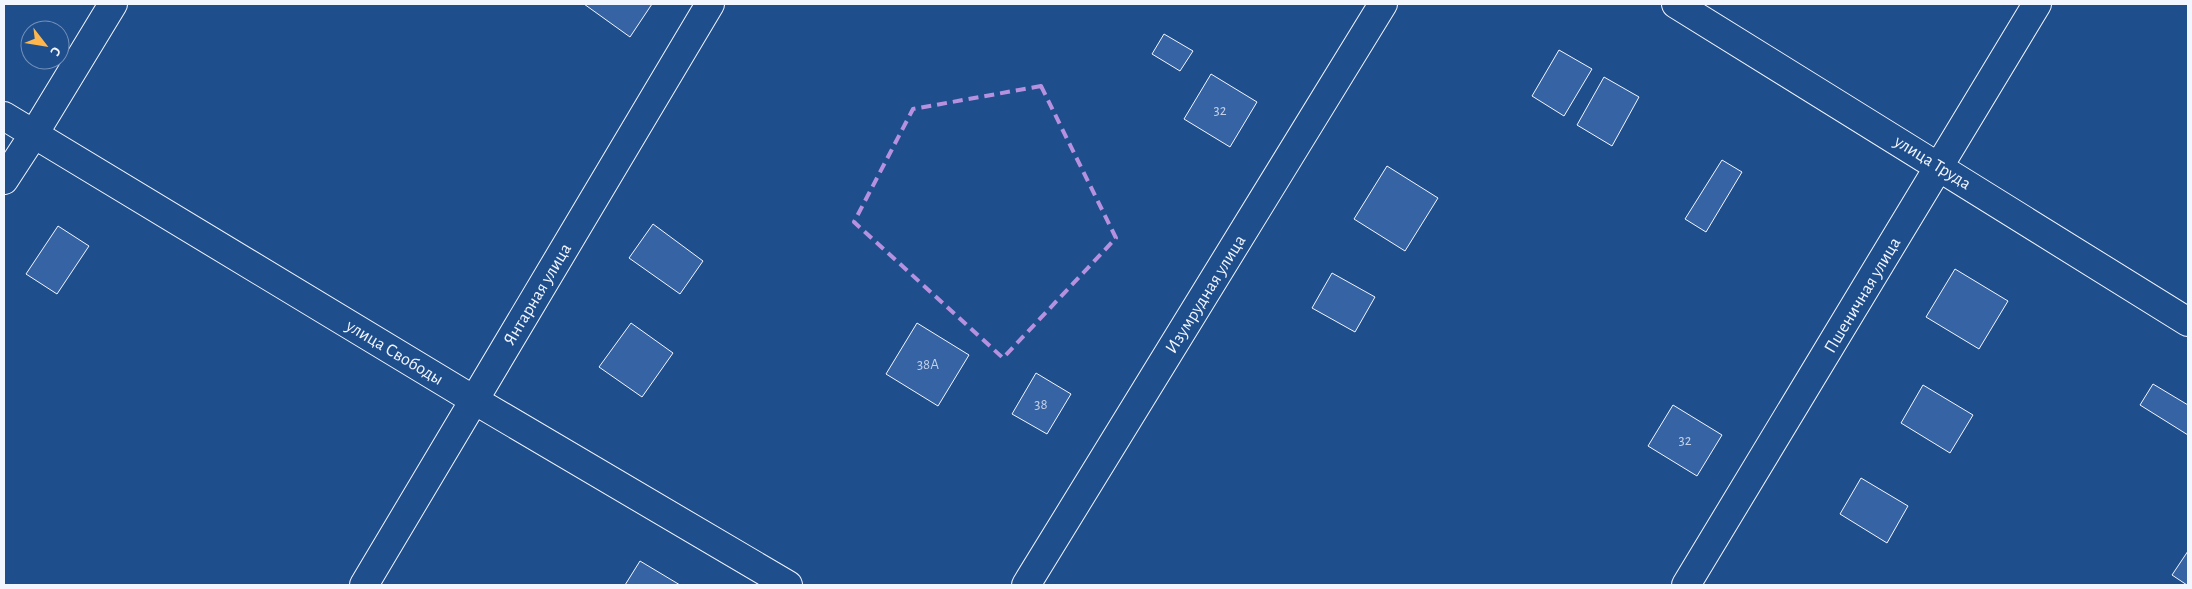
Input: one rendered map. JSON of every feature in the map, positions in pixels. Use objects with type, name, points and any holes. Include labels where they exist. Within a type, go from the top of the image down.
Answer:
[{"type":"street","points":[[4,180],[113,4]]},
{"type":"street","name":"Янтарная улица","points":[[364,585],[710,4]]},
{"type":"street","name":"Изумрудная улица","points":[[1026,585],[1383,4]]},
{"type":"street","name":"улица Труда","points":[[1676,4],[1940,166],[2188,322]]},
{"type":"street","name":"Пшеничная улица","points":[[1686,585],[2037,4]]},
{"type":"street","name":"улица Свободы","points":[[4,116],[474,400],[788,585]]},
{"type":"highlighted area","points":[[1041,86],[1116,238],[1003,358],[854,222],[913,109]]},
{"type":"building","points":[[584,4],[652,4],[630,37]]},
{"type":"building","points":[[1164,34],[1193,51],[1180,71],[1152,54]]},
{"type":"building","points":[[1559,50],[1592,69],[1564,116],[1532,96]]},
{"type":"building","points":[[1211,74],[1257,102],[1230,147],[1184,119]]},
{"type":"building","points":[[1604,77],[1639,97],[1612,146],[1577,125]]},
{"type":"building","points":[[1722,160],[1742,172],[1706,232],[1685,219]]},
{"type":"building","points":[[1387,166],[1438,198],[1405,251],[1354,219]]},
{"type":"building","points":[[653,224],[703,261],[680,294],[629,258]]},
{"type":"building","points":[[58,226],[89,246],[57,294],[26,274]]},
{"type":"building","points":[[1955,269],[2008,301],[1979,349],[1926,317]]},
{"type":"building","points":[[1332,273],[1375,297],[1355,332],[1312,308]]},
{"type":"building","points":[[631,323],[673,353],[642,397],[599,367]]},
{"type":"building","points":[[917,323],[969,355],[938,406],[886,374]]},
{"type":"building","points":[[1036,373],[1071,394],[1047,434],[1012,414]]},
{"type":"building","points":[[2153,384],[2188,405],[2188,435],[2140,405]]},
{"type":"building","points":[[1923,385],[1973,415],[1950,453],[1901,423]]},
{"type":"building","points":[[1673,405],[1722,435],[1697,476],[1648,446]]},
{"type":"building","points":[[1861,478],[1908,506],[1887,543],[1840,514]]},
{"type":"building","points":[[2188,551],[2188,585],[2187,585],[2172,575]]},
{"type":"building","points":[[640,561],[680,585],[625,585]]}]
